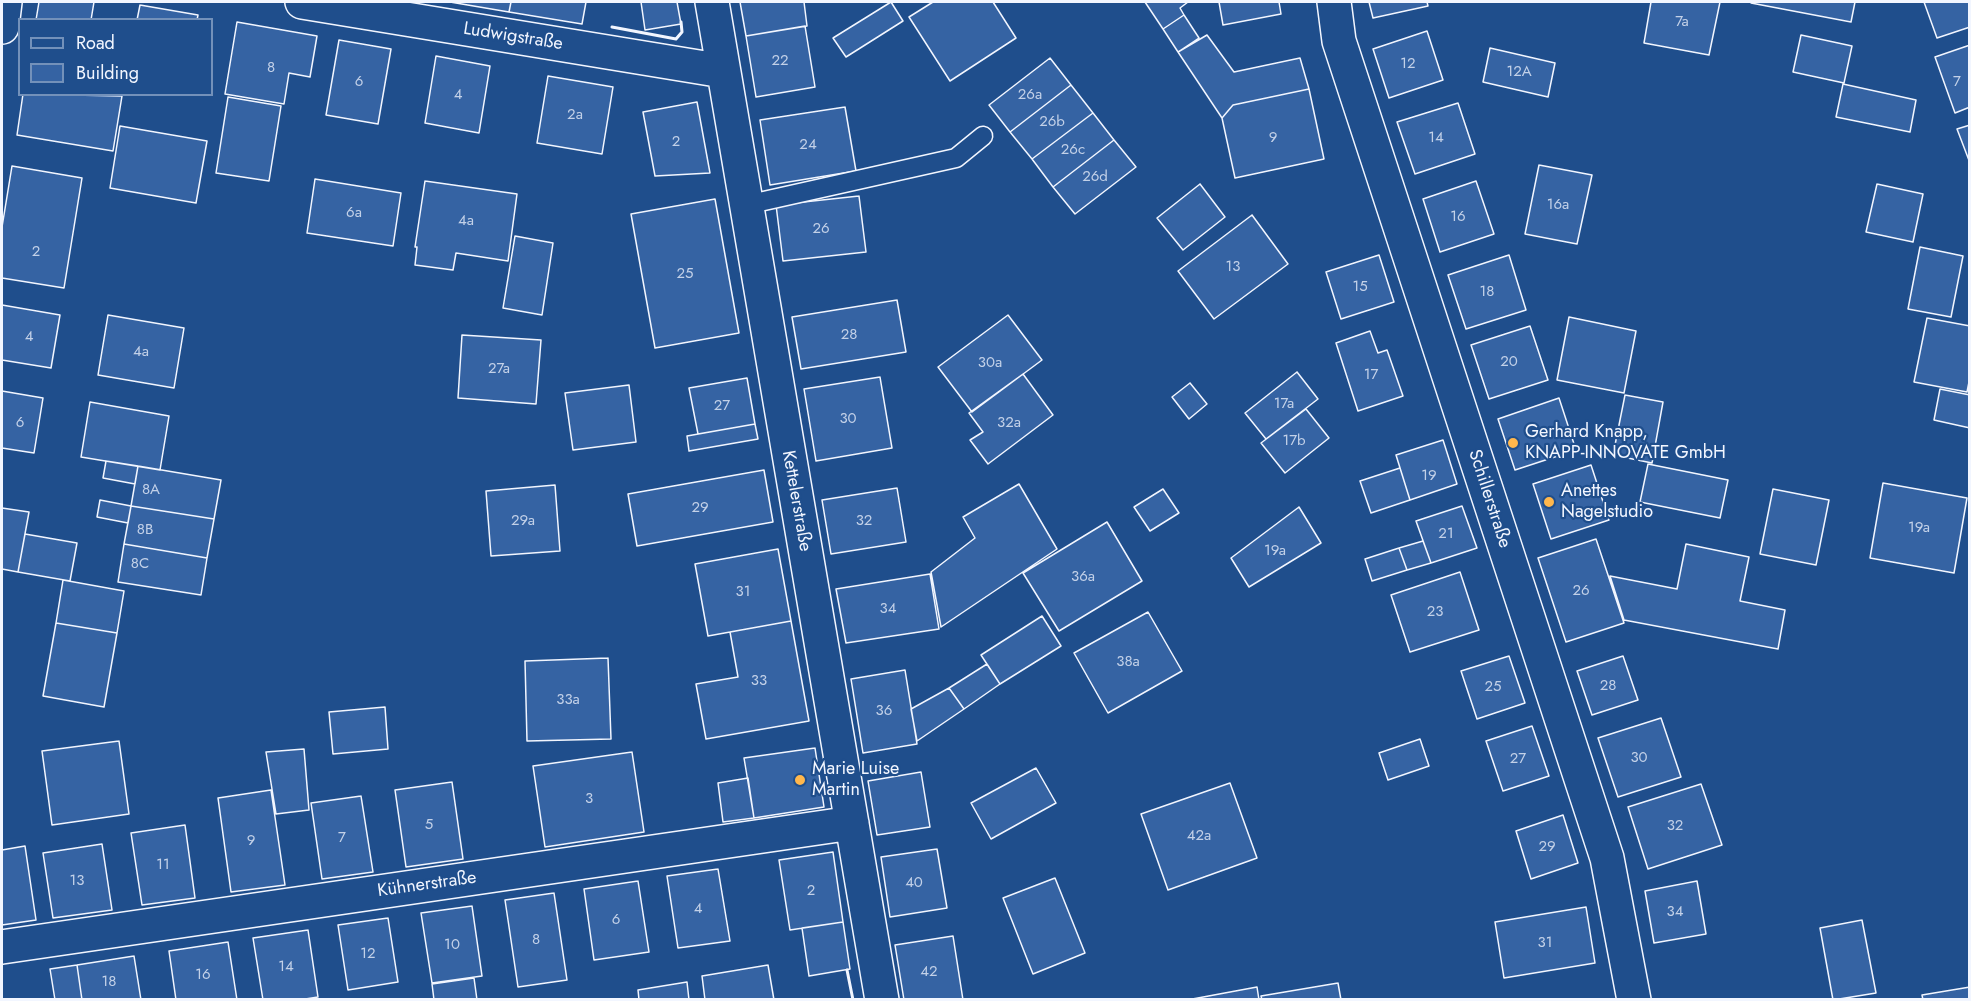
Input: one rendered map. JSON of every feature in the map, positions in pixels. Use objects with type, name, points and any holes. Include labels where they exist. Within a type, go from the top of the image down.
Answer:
[{"type":"street","points":[[2,27],[5,2]]},
{"type":"street","name":"Ludwigstraße","points":[[302,2],[723,71]]},
{"type":"street","name":"Kettelerstraße","points":[[712,2],[882,999]]},
{"type":"street","name":"Schillerstraße","points":[[1334,2],[1339,41],[1607,858],[1634,999]]},
{"type":"street","name":"Kühnerstraße","points":[[2,947],[852,823]]},
{"type":"lane","points":[[746,205],[956,158],[983,136]]},
{"type":"building","points":[[39,2],[94,2],[91,18],[36,18]]},
{"type":"building","points":[[450,2],[511,2],[509,12]]},
{"type":"building","points":[[511,2],[586,2],[582,24],[509,12]]},
{"type":"building","points":[[641,2],[677,2],[681,24],[645,30]]},
{"type":"building","points":[[740,2],[804,2],[807,26],[746,36]]},
{"type":"building","points":[[891,2],[903,21],[846,57],[833,38]]},
{"type":"building","points":[[933,2],[993,2],[1016,38],[950,81],[909,17]]},
{"type":"building","points":[[1145,2],[1188,2],[1180,8],[1184,15],[1163,29]]},
{"type":"building","points":[[1219,2],[1279,2],[1281,14],[1223,25]]},
{"type":"building","points":[[1369,2],[1427,2],[1428,6],[1373,18]]},
{"type":"building","points":[[1651,2],[1720,2],[1709,55],[1644,43]]},
{"type":"building","points":[[1752,2],[1855,2],[1851,22]]},
{"type":"building","points":[[1924,2],[1970,2],[1970,27],[1937,38]]},
{"type":"building","points":[[140,5],[198,15],[197,18],[137,18]]},
{"type":"building","points":[[1184,15],[1199,38],[1178,52],[1163,29]]},
{"type":"building","points":[[237,22],[317,36],[310,77],[289,73],[284,104],[225,94]]},
{"type":"building","points":[[805,26],[815,87],[756,97],[746,36]]},
{"type":"building","points":[[1427,31],[1443,80],[1389,98],[1373,49]]},
{"type":"building","points":[[1207,35],[1234,72],[1300,58],[1309,89],[1233,105],[1222,118],[1178,52]]},
{"type":"building","points":[[1801,35],[1852,46],[1844,83],[1793,72]]},
{"type":"building","points":[[339,40],[391,49],[378,124],[326,115]]},
{"type":"building","points":[[1970,45],[1970,107],[1955,113],[1935,57]]},
{"type":"building","points":[[1490,48],[1555,63],[1548,97],[1483,82]]},
{"type":"building","points":[[436,56],[490,66],[479,133],[425,123]]},
{"type":"building","points":[[1050,58],[1071,85],[1010,132],[989,105]]},
{"type":"building","points":[[548,76],[613,87],[602,154],[537,143]]},
{"type":"building","points":[[1843,84],[1916,100],[1910,132],[1836,117]]},
{"type":"building","points":[[1071,85],[1093,113],[1032,159],[1010,132]]},
{"type":"building","points":[[1309,89],[1324,159],[1235,178],[1222,118],[1233,105]]},
{"type":"building","points":[[23,96],[122,96],[113,151],[17,135]]},
{"type":"building","points":[[228,97],[281,106],[269,181],[216,173]]},
{"type":"building","points":[[697,102],[710,173],[655,176],[643,112]]},
{"type":"building","points":[[1458,103],[1475,154],[1415,174],[1397,122]]},
{"type":"building","points":[[845,107],[856,171],[770,185],[760,120]]},
{"type":"building","points":[[1093,113],[1114,140],[1053,187],[1032,159]]},
{"type":"building","points":[[1970,125],[1970,163],[1957,129]]},
{"type":"building","points":[[120,126],[207,141],[196,203],[110,188]]},
{"type":"building","points":[[1114,140],[1136,167],[1075,214],[1053,187]]},
{"type":"building","points":[[1539,165],[1592,175],[1577,244],[1525,234]]},
{"type":"building","points":[[12,166],[82,178],[64,288],[2,278],[2,227]]},
{"type":"building","points":[[315,179],[401,193],[393,246],[307,233]]},
{"type":"building","points":[[425,181],[517,194],[508,261],[456,253],[453,270],[415,265],[417,247],[415,247]]},
{"type":"building","points":[[1476,181],[1494,234],[1440,252],[1423,199]]},
{"type":"building","points":[[1200,184],[1225,217],[1183,250],[1157,218]]},
{"type":"building","points":[[1877,184],[1923,194],[1913,242],[1866,232]]},
{"type":"building","points":[[859,196],[866,252],[783,261],[776,205]]},
{"type":"building","points":[[715,199],[739,333],[655,348],[631,214]]},
{"type":"building","points":[[1252,215],[1288,264],[1214,319],[1178,271]]},
{"type":"building","points":[[515,236],[553,243],[542,315],[503,308]]},
{"type":"building","points":[[1920,247],[1963,256],[1951,317],[1908,309]]},
{"type":"building","points":[[1379,255],[1394,302],[1341,319],[1326,272]]},
{"type":"building","points":[[1509,255],[1526,310],[1466,329],[1448,275]]},
{"type":"building","points":[[897,300],[906,352],[801,369],[792,317]]},
{"type":"building","points":[[2,305],[60,315],[51,368],[2,360]]},
{"type":"building","points":[[108,315],[184,328],[174,388],[98,375]]},
{"type":"building","points":[[1008,315],[1042,360],[972,412],[938,367]]},
{"type":"building","points":[[1569,317],[1636,331],[1624,393],[1557,380]]},
{"type":"building","points":[[1927,318],[1970,326],[1970,377],[1967,392],[1914,382]]},
{"type":"building","points":[[1530,326],[1548,380],[1489,399],[1471,345]]},
{"type":"building","points":[[1370,331],[1378,353],[1387,350],[1403,396],[1358,411],[1336,343]]},
{"type":"building","points":[[462,335],[541,340],[536,404],[458,398]]},
{"type":"building","points":[[1297,372],[1318,399],[1266,439],[1245,413]]},
{"type":"building","points":[[1023,374],[1053,415],[988,464],[970,440],[983,432],[969,413]]},
{"type":"building","points":[[880,377],[892,448],[816,461],[804,389]]},
{"type":"building","points":[[747,378],[755,424],[698,434],[689,388]]},
{"type":"building","points":[[1190,383],[1207,404],[1189,419],[1172,397]]},
{"type":"building","points":[[629,385],[636,442],[573,450],[565,393]]},
{"type":"building","points":[[1940,389],[1970,395],[1970,428],[1934,420]]},
{"type":"building","points":[[2,391],[43,398],[34,453],[2,448]]},
{"type":"building","points":[[1625,395],[1663,402],[1652,463],[1613,455]]},
{"type":"building","points":[[1559,398],[1576,450],[1515,470],[1498,419]]},
{"type":"building","points":[[90,402],[169,416],[160,470],[81,457]]},
{"type":"building","points":[[1306,409],[1329,438],[1285,473],[1261,443]]},
{"type":"building","points":[[755,424],[758,439],[689,451],[687,436]]},
{"type":"building","points":[[1443,440],[1457,484],[1410,500],[1396,455]]},
{"type":"building","points":[[106,461],[138,466],[135,484],[103,478]]},
{"type":"building","points":[[1648,464],[1728,480],[1720,518],[1640,502]]},
{"type":"building","points":[[1591,465],[1609,520],[1551,539],[1533,484]]},
{"type":"building","points":[[138,466],[221,480],[214,519],[131,506]]},
{"type":"building","points":[[1400,468],[1410,500],[1371,513],[1360,481]]},
{"type":"building","points":[[764,470],[773,522],[637,546],[628,494]]},
{"type":"building","points":[[1883,483],[1967,498],[1954,573],[1870,558]]},
{"type":"building","points":[[1019,484],[1057,549],[941,627],[931,572],[975,538],[963,517]]},
{"type":"building","points":[[555,485],[560,551],[491,556],[486,491]]},
{"type":"building","points":[[897,488],[906,542],[831,554],[822,500]]},
{"type":"building","points":[[1163,489],[1179,513],[1150,531],[1134,507]]},
{"type":"building","points":[[1773,489],[1829,500],[1816,565],[1760,554]]},
{"type":"building","points":[[100,500],[131,506],[128,523],[97,517]]},
{"type":"building","points":[[131,506],[214,519],[207,558],[124,544]]},
{"type":"building","points":[[1462,506],[1477,548],[1431,563],[1416,521]]},
{"type":"building","points":[[1299,507],[1321,543],[1249,587],[1231,558]]},
{"type":"building","points":[[2,508],[29,512],[18,572],[2,569]]},
{"type":"building","points":[[1107,522],[1142,581],[1059,631],[1023,573]]},
{"type":"building","points":[[25,534],[77,543],[70,581],[18,572]]},
{"type":"building","points":[[1596,539],[1624,623],[1566,642],[1538,558]]},
{"type":"building","points":[[1423,541],[1431,563],[1407,570],[1399,548]]},
{"type":"building","points":[[124,544],[207,558],[201,595],[118,582]]},
{"type":"building","points":[[1686,544],[1749,557],[1740,601],[1785,610],[1778,649],[1624,620],[1610,576],[1677,589]]},
{"type":"building","points":[[1399,548],[1407,570],[1372,581],[1365,559]]},
{"type":"building","points":[[778,549],[791,621],[708,636],[695,564]]},
{"type":"building","points":[[1460,572],[1479,630],[1410,652],[1391,595]]},
{"type":"building","points":[[930,574],[939,629],[846,643],[836,589]]},
{"type":"building","points":[[63,580],[124,591],[117,633],[56,623]]},
{"type":"building","points":[[1148,612],[1182,671],[1108,713],[1074,653]]},
{"type":"building","points":[[1042,616],[1061,646],[1000,684],[981,655]]},
{"type":"building","points":[[791,621],[809,721],[706,739],[696,684],[738,677],[730,632]]},
{"type":"building","points":[[56,623],[117,633],[104,707],[43,696]]},
{"type":"building","points":[[1509,656],[1525,703],[1477,719],[1461,671]]},
{"type":"building","points":[[1623,656],[1638,700],[1592,715],[1577,671]]},
{"type":"building","points":[[608,658],[611,739],[527,741],[525,661]]},
{"type":"building","points":[[987,664],[1000,684],[964,709],[949,688]]},
{"type":"building","points":[[905,670],[917,744],[863,753],[851,679]]},
{"type":"building","points":[[949,688],[964,709],[917,741],[911,709]]},
{"type":"building","points":[[385,707],[388,749],[333,754],[329,712]]},
{"type":"building","points":[[1661,718],[1681,777],[1618,797],[1598,738]]},
{"type":"building","points":[[1532,726],[1549,776],[1503,791],[1486,741]]},
{"type":"building","points":[[1420,739],[1429,766],[1388,780],[1379,753]]},
{"type":"building","points":[[119,741],[129,814],[52,825],[42,751]]},
{"type":"building","points":[[815,748],[824,807],[754,818],[744,758]]},
{"type":"building","points":[[304,749],[309,810],[276,814],[266,752]]},
{"type":"building","points":[[632,752],[644,832],[545,847],[533,766]]},
{"type":"building","points":[[1036,768],[1056,803],[991,839],[971,803]]},
{"type":"building","points":[[921,772],[930,827],[877,835],[868,781]]},
{"type":"building","points":[[748,778],[754,818],[723,822],[718,783]]},
{"type":"building","points":[[452,782],[463,859],[406,867],[395,790]]},
{"type":"building","points":[[1230,783],[1257,858],[1168,890],[1141,814]]},
{"type":"building","points":[[1701,784],[1722,845],[1648,869],[1628,807]]},
{"type":"building","points":[[271,790],[285,885],[231,892],[218,798]]},
{"type":"building","points":[[361,796],[373,872],[322,879],[311,803]]},
{"type":"building","points":[[1563,815],[1578,863],[1531,879],[1516,831]]},
{"type":"building","points":[[185,825],[195,898],[142,905],[131,833]]},
{"type":"building","points":[[102,844],[112,910],[53,918],[43,853]]},
{"type":"building","points":[[25,846],[36,920],[2,925],[2,850]]},
{"type":"building","points":[[937,849],[947,908],[890,917],[881,857]]},
{"type":"building","points":[[833,852],[843,922],[790,930],[779,860]]},
{"type":"building","points":[[718,869],[730,941],[678,948],[667,876]]},
{"type":"building","points":[[1055,878],[1085,953],[1033,974],[1003,898]]},
{"type":"building","points":[[638,881],[649,952],[594,960],[584,889]]},
{"type":"building","points":[[1697,881],[1706,934],[1654,943],[1645,891]]},
{"type":"building","points":[[554,893],[567,980],[518,987],[505,900]]},
{"type":"building","points":[[472,906],[482,976],[432,983],[421,913]]},
{"type":"building","points":[[1586,907],[1595,963],[1504,978],[1495,922]]},
{"type":"building","points":[[388,918],[398,982],[348,990],[338,925]]},
{"type":"building","points":[[1862,920],[1876,993],[1833,1000],[1820,928]]},
{"type":"building","points":[[843,922],[850,969],[809,976],[802,928]]},
{"type":"building","points":[[308,930],[318,997],[299,1000],[263,1000],[253,938]]},
{"type":"building","points":[[953,936],[963,1000],[904,1000],[895,945]]},
{"type":"building","points":[[228,942],[237,1000],[176,1000],[169,951]]},
{"type":"building","points":[[134,956],[141,1000],[82,1000],[77,965]]},
{"type":"building","points":[[77,965],[82,1000],[55,1000],[50,969]]},
{"type":"building","points":[[768,965],[774,1000],[705,1000],[702,976]]},
{"type":"building","points":[[474,978],[477,1000],[434,1000],[432,984]]},
{"type":"building","points":[[687,982],[689,1000],[639,1000],[638,990]]},
{"type":"building","points":[[1338,983],[1341,1000],[1262,1000],[1261,996]]},
{"type":"building","points":[[1257,987],[1259,1000],[1187,1000]]},
{"type":"building","points":[[1970,987],[1970,1000],[1923,1000],[1922,995]]},
{"type":"wall","points":[[612,27],[676,39],[682,32],[681,22]]},
{"type":"wall","points":[[847,970],[853,1000]]},
{"type":"place","name":"Gerhard Knapp, KNAPP-INNOVATE GmbH","points":[[1513,443]]},
{"type":"place","name":"Anettes Nagelstudio","points":[[1549,502]]},
{"type":"place","name":"Marie Luise Martin","points":[[800,780]]}]
